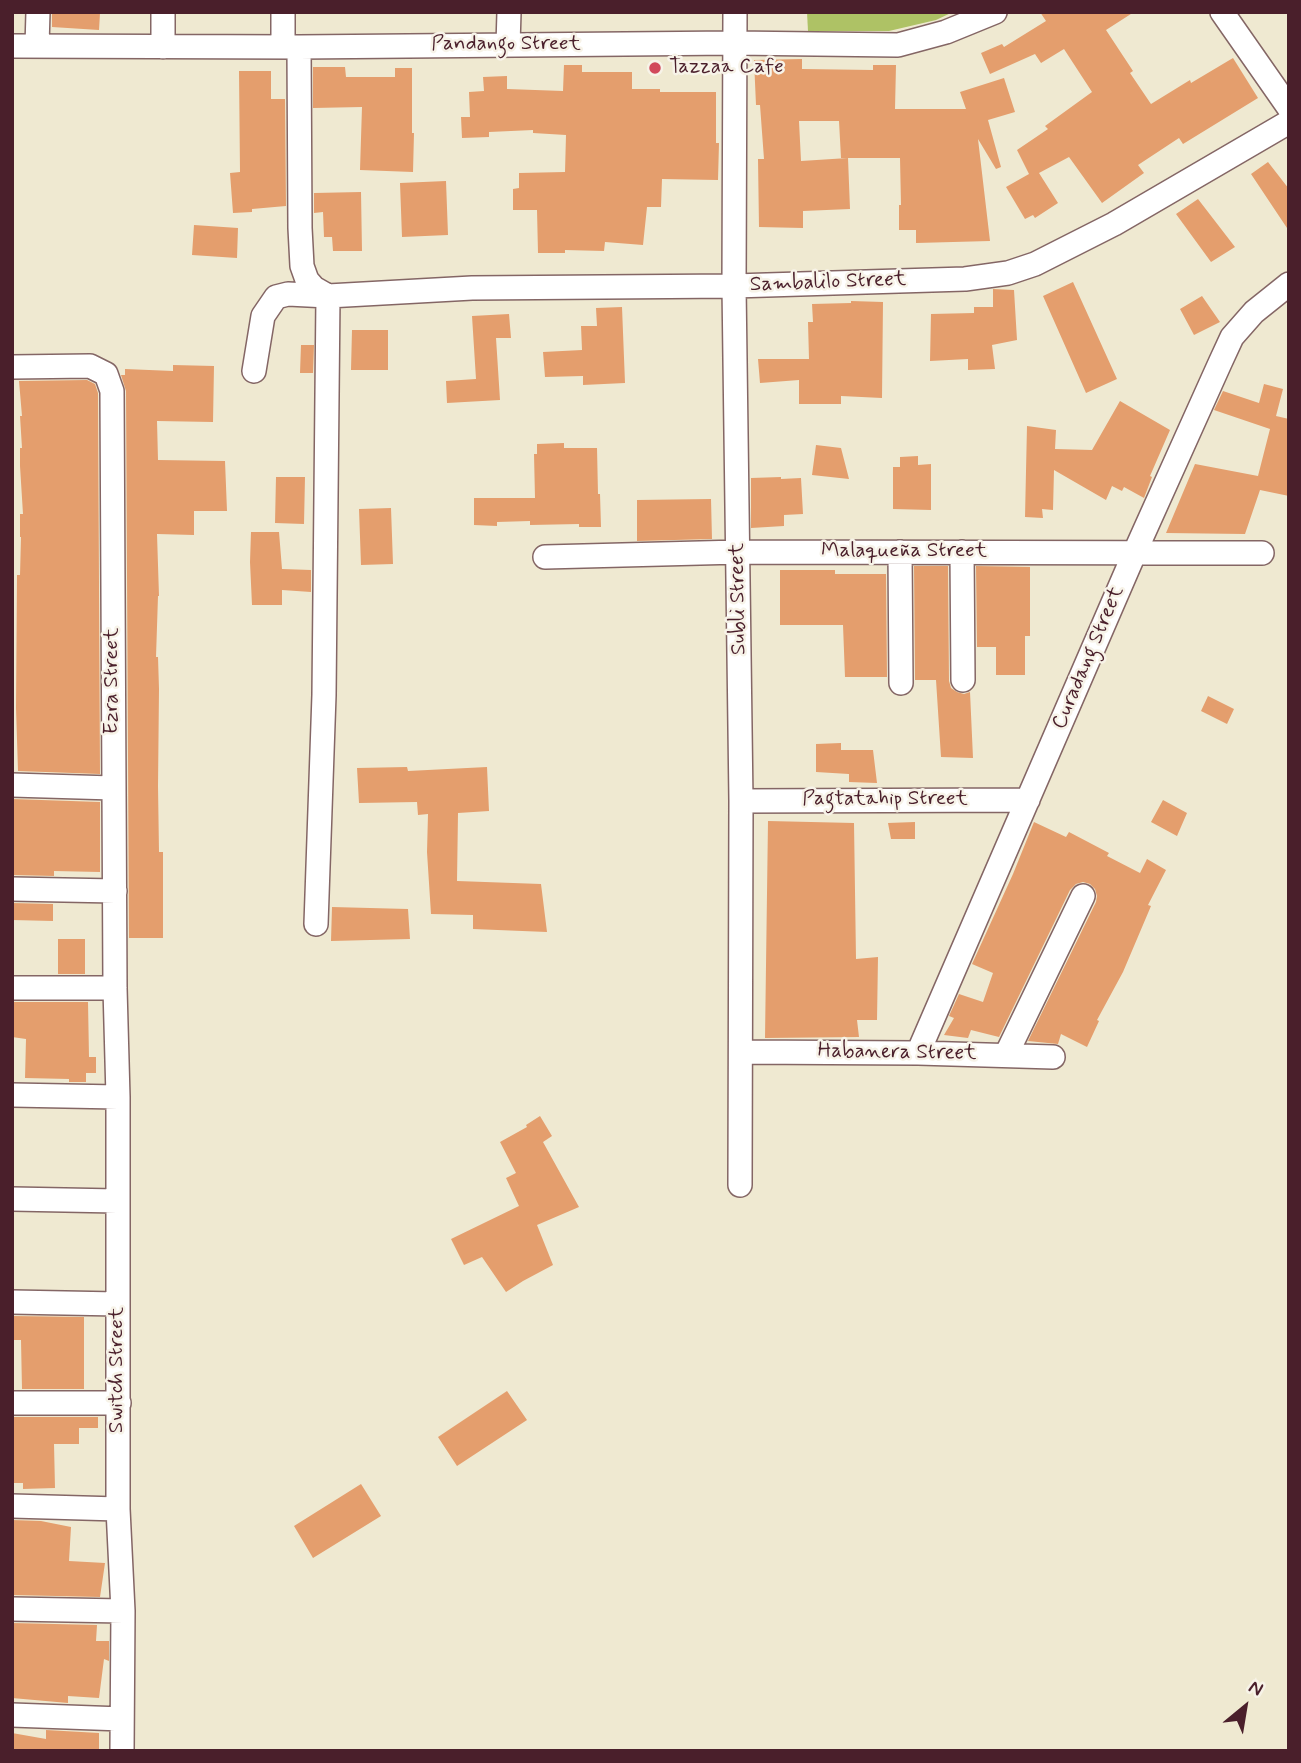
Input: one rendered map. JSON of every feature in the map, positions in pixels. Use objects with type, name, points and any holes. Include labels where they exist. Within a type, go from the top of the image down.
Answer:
[{"type":"street","points":[[37,46],[38,12]]},
{"type":"street","points":[[163,12],[163,47]]},
{"type":"street","points":[[283,12],[291,46],[302,266],[307,280],[314,288],[328,296],[324,695],[316,924]]},
{"type":"street","points":[[508,45],[509,12]]},
{"type":"street","name":"Subli Street","points":[[735,12],[734,286],[741,800],[740,1185]]},
{"type":"street","name":"Pandango Street","points":[[12,46],[734,43],[898,45],[946,32],[995,12]]},
{"type":"street","points":[[1222,12],[1289,108]]},
{"type":"street","name":"Sambalilo Street","points":[[254,371],[263,316],[276,297],[288,294],[328,296],[472,288],[734,286],[965,279],[1008,273],[1035,264],[1114,224],[1289,122]]},
{"type":"street","name":"Curadang Street","points":[[918,1053],[1135,552],[1233,337],[1254,312],[1289,284]]},
{"type":"street","name":"Ezra Street","points":[[12,366],[90,366],[106,374],[112,391],[115,988]]},
{"type":"street","name":"Malaqueña Street","points":[[545,556],[739,552],[1262,552]]},
{"type":"street","points":[[900,552],[901,683]]},
{"type":"street","points":[[962,552],[963,680]]},
{"type":"street","points":[[12,785],[113,788]]},
{"type":"street","name":"Pagtatahip Street","points":[[741,800],[1028,800]]},
{"type":"street","points":[[12,889],[115,891]]},
{"type":"street","points":[[1006,1055],[1083,896]]},
{"type":"street","points":[[12,988],[115,988]]},
{"type":"street","name":"Switch Street","points":[[115,988],[118,1097],[118,1509],[123,1611],[122,1751]]},
{"type":"street","name":"Habanera Street","points":[[741,1052],[1054,1057]]},
{"type":"street","points":[[12,1095],[118,1097]]},
{"type":"street","points":[[12,1199],[117,1201]]},
{"type":"street","points":[[12,1302],[118,1304]]},
{"type":"street","points":[[12,1403],[119,1403]]},
{"type":"street","points":[[12,1506],[118,1509]]},
{"type":"street","points":[[12,1609],[123,1611]]},
{"type":"street","points":[[12,1715],[122,1718]]},
{"type":"green space","points":[[807,12],[953,12],[936,20],[889,31],[808,31]]},
{"type":"building","points":[[52,12],[100,13],[99,30],[52,27]]},
{"type":"building","points":[[1040,12],[1134,12],[1106,30],[1151,104],[1233,58],[1258,98],[1183,144],[1179,138],[1138,165],[1144,173],[1102,203],[1069,157],[1039,173],[1058,203],[1035,218],[1033,215],[1025,219],[1006,187],[1029,174],[1017,150],[1048,129],[1045,126],[1092,92],[1064,49],[1041,63],[1035,54],[990,74],[981,53],[1002,44],[1004,47],[1046,21]]},
{"type":"building","points":[[802,59],[802,69],[873,70],[873,65],[896,65],[895,109],[966,109],[960,92],[1004,78],[1015,112],[988,120],[1001,167],[996,169],[978,139],[990,241],[916,243],[916,230],[899,230],[900,158],[848,158],[850,209],[803,211],[803,228],[759,227],[758,159],[764,159],[760,105],[756,105],[754,60]],"holes":[[[799,121],[839,121],[841,158],[848,158],[801,161]]]},
{"type":"building","points":[[564,65],[582,65],[582,72],[632,72],[632,89],[716,92],[718,180],[662,179],[661,207],[647,207],[643,245],[605,242],[604,251],[565,250],[565,253],[538,253],[537,210],[513,210],[513,189],[519,188],[519,173],[565,172],[566,135],[533,133],[533,130],[489,132],[489,137],[462,138],[461,117],[470,117],[469,92],[484,91],[483,77],[507,76],[507,89],[563,91]]},
{"type":"building","points":[[313,67],[345,67],[346,77],[395,77],[395,68],[412,68],[413,172],[360,170],[362,107],[313,108]]},
{"type":"building","points":[[239,71],[271,71],[271,99],[285,99],[286,206],[233,213],[230,173],[240,172]]},
{"type":"building","points":[[1268,162],[1289,189],[1289,231],[1251,174]]},
{"type":"building","points":[[446,181],[448,235],[402,237],[400,183]]},
{"type":"building","points":[[361,192],[362,251],[333,251],[332,237],[324,237],[323,212],[314,213],[314,193]]},
{"type":"building","points":[[1198,199],[1235,247],[1211,262],[1176,214]]},
{"type":"building","points":[[194,225],[238,228],[237,258],[192,255]]},
{"type":"building","points":[[1073,282],[1117,379],[1086,393],[1043,296]]},
{"type":"building","points":[[993,289],[1014,290],[1017,340],[992,345],[995,369],[968,370],[968,359],[930,361],[931,314],[974,313],[974,307],[993,307]]},
{"type":"building","points":[[1202,296],[1220,322],[1194,335],[1180,309]]},
{"type":"building","points":[[883,302],[882,398],[841,396],[841,404],[799,404],[799,380],[760,383],[758,359],[809,359],[808,322],[813,322],[812,304]]},
{"type":"building","points":[[622,307],[625,383],[583,385],[583,376],[545,377],[543,352],[582,350],[581,326],[597,326],[596,308]]},
{"type":"building","points":[[509,314],[511,338],[496,338],[500,400],[447,403],[446,381],[476,379],[472,316]]},
{"type":"building","points":[[352,330],[388,330],[388,370],[351,370]]},
{"type":"building","points":[[301,345],[314,345],[313,373],[300,373]]},
{"type":"building","points":[[173,365],[214,366],[213,422],[157,421],[158,460],[225,461],[227,511],[194,511],[194,535],[157,534],[159,596],[156,657],[159,689],[159,852],[163,852],[163,938],[129,938],[126,391],[121,375],[125,375],[125,369],[173,371]]},
{"type":"building","points":[[87,380],[95,384],[98,393],[100,774],[18,771],[17,575],[20,575],[20,514],[23,514],[19,381]]},
{"type":"building","points":[[1264,384],[1283,389],[1276,416],[1289,419],[1289,496],[1260,490],[1245,534],[1166,533],[1195,464],[1258,476],[1270,429],[1214,410],[1223,391],[1259,403]]},
{"type":"building","points":[[1120,401],[1170,430],[1150,476],[1152,477],[1144,498],[1124,487],[1122,491],[1112,486],[1106,500],[1054,470],[1053,510],[1042,509],[1043,518],[1025,517],[1027,426],[1056,430],[1055,449],[1092,450]]},
{"type":"building","points":[[564,443],[564,448],[597,448],[601,527],[579,527],[579,524],[530,525],[530,521],[497,522],[497,526],[474,525],[474,498],[535,498],[534,454],[537,454],[537,444]]},
{"type":"building","points":[[816,445],[841,448],[849,479],[812,475]]},
{"type":"building","points":[[918,456],[918,465],[931,464],[931,510],[893,509],[893,467],[900,467],[900,457]]},
{"type":"building","points":[[276,477],[305,477],[304,524],[275,523]]},
{"type":"building","points":[[751,478],[801,478],[803,514],[784,515],[784,526],[751,528]]},
{"type":"building","points":[[711,499],[712,539],[637,541],[637,500]]},
{"type":"building","points":[[391,508],[393,564],[361,565],[359,509]]},
{"type":"building","points":[[251,532],[279,532],[282,569],[311,570],[311,592],[282,590],[282,605],[252,605]]},
{"type":"building","points":[[914,566],[948,566],[949,681],[951,688],[957,692],[970,692],[973,758],[941,757],[936,680],[915,680]]},
{"type":"building","points":[[976,566],[1030,567],[1030,636],[1025,636],[1025,675],[996,675],[996,647],[977,647]]},
{"type":"building","points":[[780,570],[886,574],[887,677],[845,677],[843,625],[780,625]]},
{"type":"building","points":[[1208,696],[1234,709],[1227,724],[1201,711]]},
{"type":"building","points":[[841,743],[841,750],[873,750],[877,783],[849,782],[849,774],[816,772],[816,744]]},
{"type":"building","points":[[407,767],[408,771],[487,767],[489,811],[458,813],[457,881],[541,884],[547,932],[473,929],[473,915],[431,914],[427,852],[428,814],[418,815],[417,802],[359,803],[357,768]]},
{"type":"building","points":[[12,799],[100,802],[100,872],[54,871],[54,876],[12,875]]},
{"type":"building","points":[[1163,800],[1187,813],[1177,836],[1151,822]]},
{"type":"building","points":[[768,821],[854,823],[856,959],[878,957],[877,1020],[857,1020],[859,1037],[765,1038]]},
{"type":"building","points":[[915,822],[915,839],[891,839],[888,823]]},
{"type":"building","points":[[1034,822],[1066,837],[1069,832],[1140,873],[1147,859],[1166,870],[1148,905],[1151,906],[1087,1047],[1061,1034],[1058,1044],[1028,1041],[1096,902],[1095,889],[1083,882],[1070,890],[999,1037],[971,1030],[968,1038],[944,1035],[954,1018],[949,1016],[959,994],[983,1002],[993,973],[972,964]]},
{"type":"building","points":[[12,903],[53,904],[53,921],[12,920]]},
{"type":"building","points":[[332,907],[408,909],[410,939],[331,941]]},
{"type":"building","points":[[58,939],[85,939],[85,974],[58,974]]},
{"type":"building","points":[[12,1002],[88,1002],[89,1057],[96,1057],[96,1073],[86,1073],[86,1082],[25,1078],[26,1039],[12,1037]]},
{"type":"building","points":[[540,1116],[552,1136],[543,1142],[579,1207],[537,1225],[553,1265],[506,1292],[482,1257],[464,1265],[451,1239],[519,1206],[506,1178],[516,1173],[500,1142],[527,1127],[526,1125]]},
{"type":"building","points":[[12,1316],[84,1317],[84,1389],[22,1389],[21,1340],[12,1340]]},
{"type":"building","points":[[507,1391],[527,1420],[457,1466],[438,1437]]},
{"type":"building","points":[[12,1417],[98,1417],[98,1428],[79,1428],[79,1444],[54,1444],[55,1488],[23,1489],[23,1483],[12,1483]]},
{"type":"building","points":[[361,1484],[381,1516],[313,1558],[294,1526]]},
{"type":"building","points":[[12,1520],[41,1521],[71,1527],[69,1561],[105,1563],[100,1597],[12,1595]]},
{"type":"building","points":[[12,1623],[97,1625],[96,1641],[109,1641],[109,1661],[104,1659],[99,1698],[68,1696],[68,1703],[12,1698]]},
{"type":"building","points":[[46,1730],[99,1733],[99,1751],[12,1751],[12,1733],[46,1739]]},
{"type":"place","name":"Tazzaa Cafe","points":[[655,68]]}]
